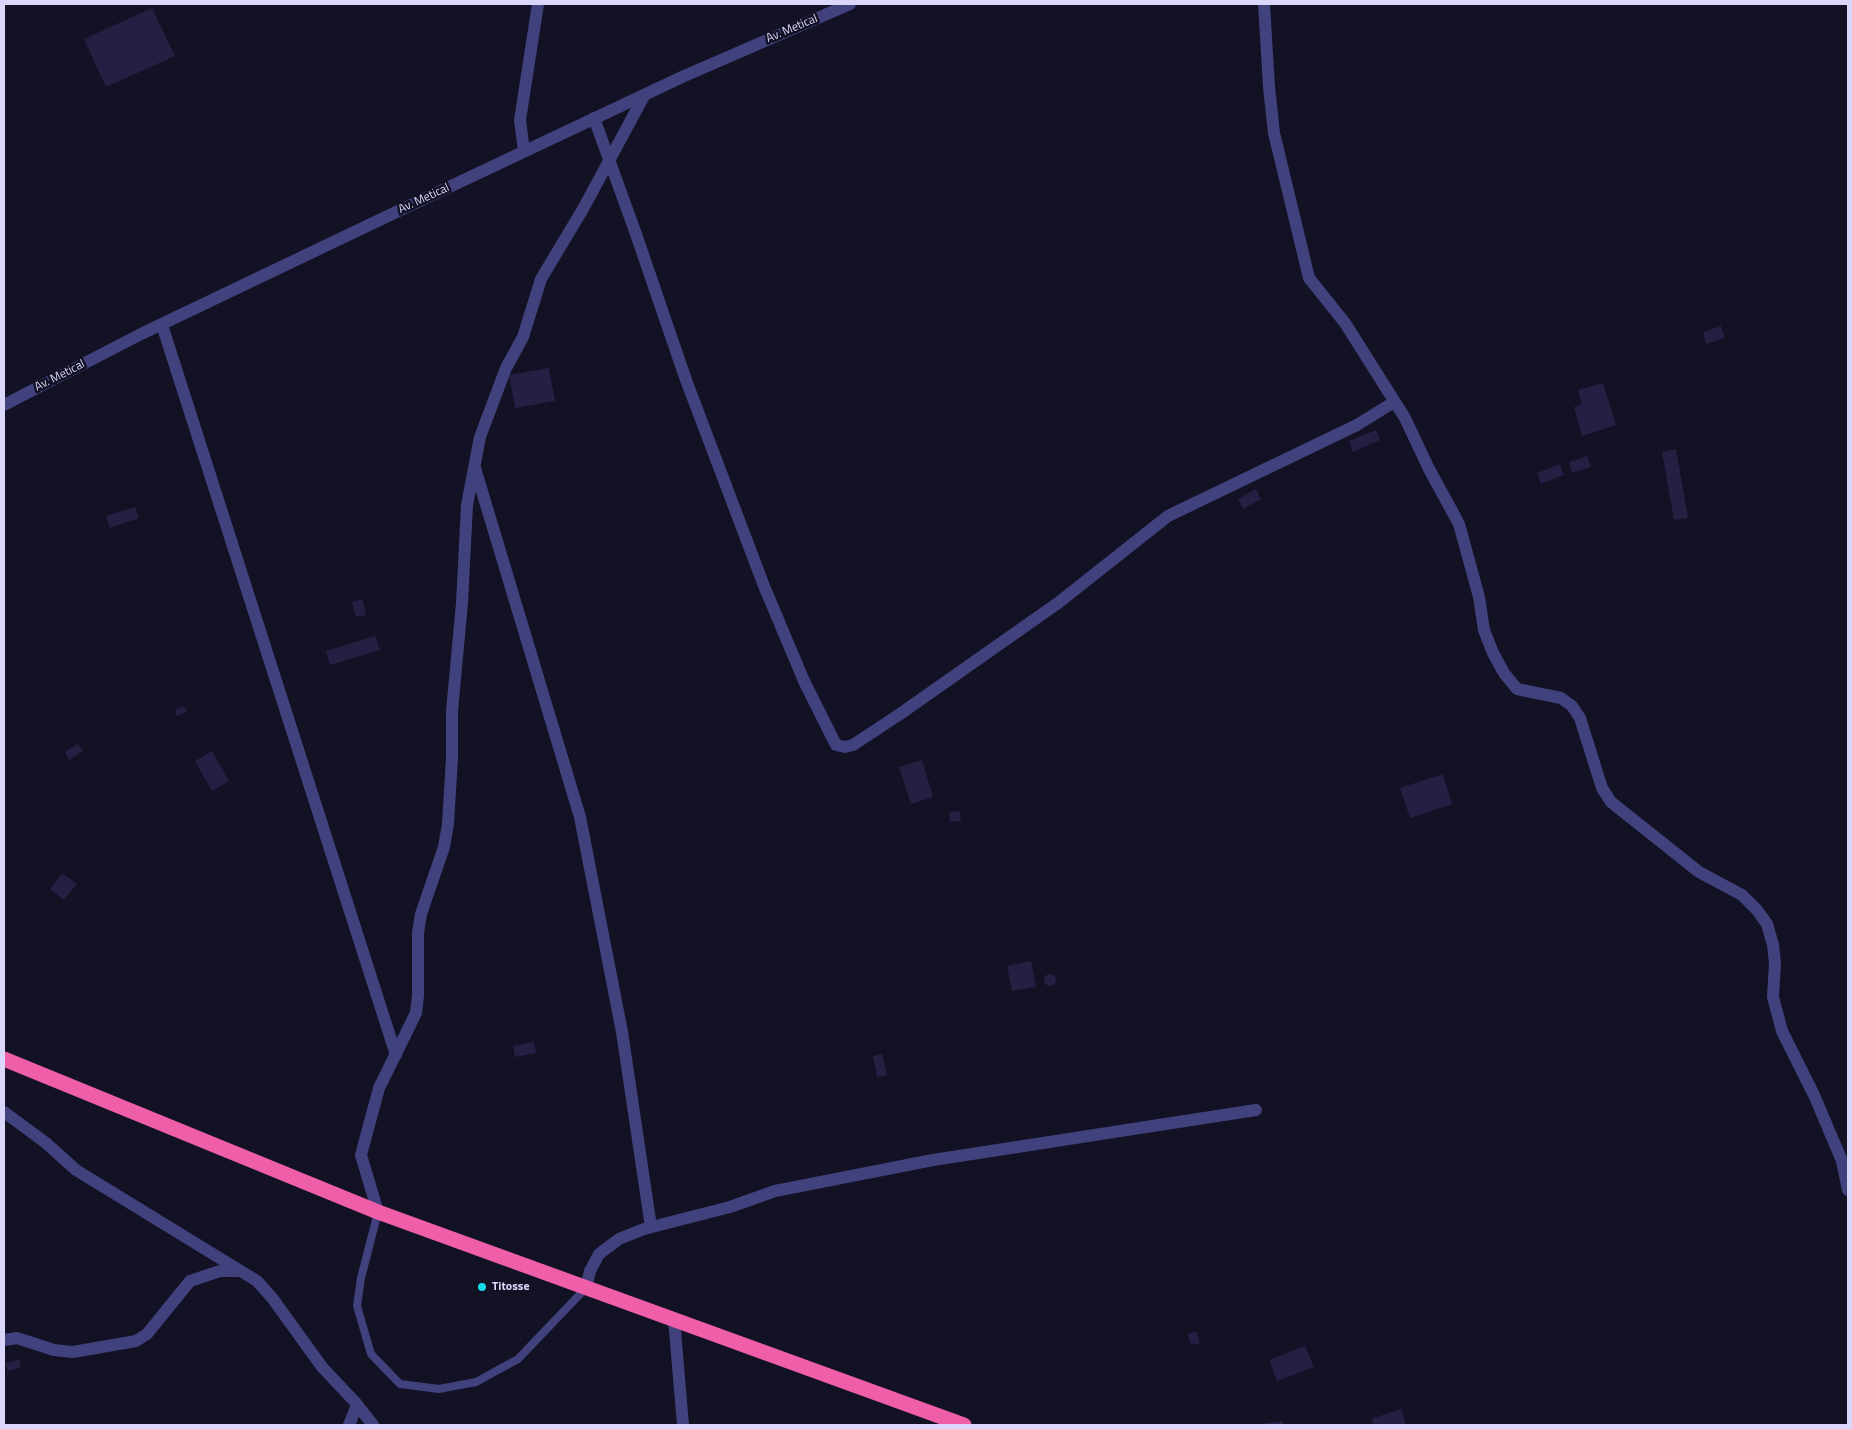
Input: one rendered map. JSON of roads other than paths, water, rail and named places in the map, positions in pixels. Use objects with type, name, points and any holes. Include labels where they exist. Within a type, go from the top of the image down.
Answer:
[{"type":"highway","points":[[4,1060],[378,1212],[964,1425]]},
{"type":"street","points":[[524,152],[520,120],[538,4]]},
{"type":"street","name":"Av. Metical","points":[[4,405],[162,325],[594,118],[773,36],[850,4]]},
{"type":"street","points":[[1264,4],[1274,133],[1309,278],[1345,323],[1394,402],[1459,524],[1479,597],[1484,630],[1493,654],[1504,673],[1517,689],[1561,698],[1572,706],[1580,718],[1602,788],[1611,802],[1699,872],[1742,895],[1757,910],[1767,924],[1775,963],[1773,997],[1776,1012],[1790,1049],[1814,1095],[1842,1161],[1848,1190]]},
{"type":"street","points":[[378,1212],[361,1155],[379,1088],[416,1013],[418,996],[418,933],[421,914],[444,846],[448,824],[452,759],[452,711],[462,603],[467,505],[485,421],[506,368],[522,337],[541,279],[610,161],[644,96]]},
{"type":"street","points":[[594,118],[686,380],[764,586],[804,681],[836,744],[845,747],[853,745],[916,704],[1058,603],[1168,516],[1357,425],[1394,402]]},
{"type":"street","points":[[162,325],[396,1055]]},
{"type":"street","points":[[475,466],[580,817],[622,1032],[651,1227]]},
{"type":"street","points":[[586,1288],[590,1271],[599,1254],[608,1246],[651,1227],[730,1207],[774,1191],[934,1160],[1256,1110]]},
{"type":"street","points":[[4,1112],[46,1143],[76,1170],[257,1282],[273,1299],[322,1367],[373,1425]]},
{"type":"street","points":[[4,1340],[17,1338],[54,1350],[74,1352],[136,1341],[148,1334],[190,1281],[220,1271],[242,1272]]},
{"type":"street","points":[[674,1319],[683,1425]]},
{"type":"street","points":[[349,1425],[357,1405]]},
{"type":"lane","points":[[378,1212],[361,1278],[357,1306],[371,1354],[400,1384],[439,1389],[476,1382],[518,1359],[586,1288]]},
{"type":"place","name":"Titosse","points":[[482,1287]]}]
